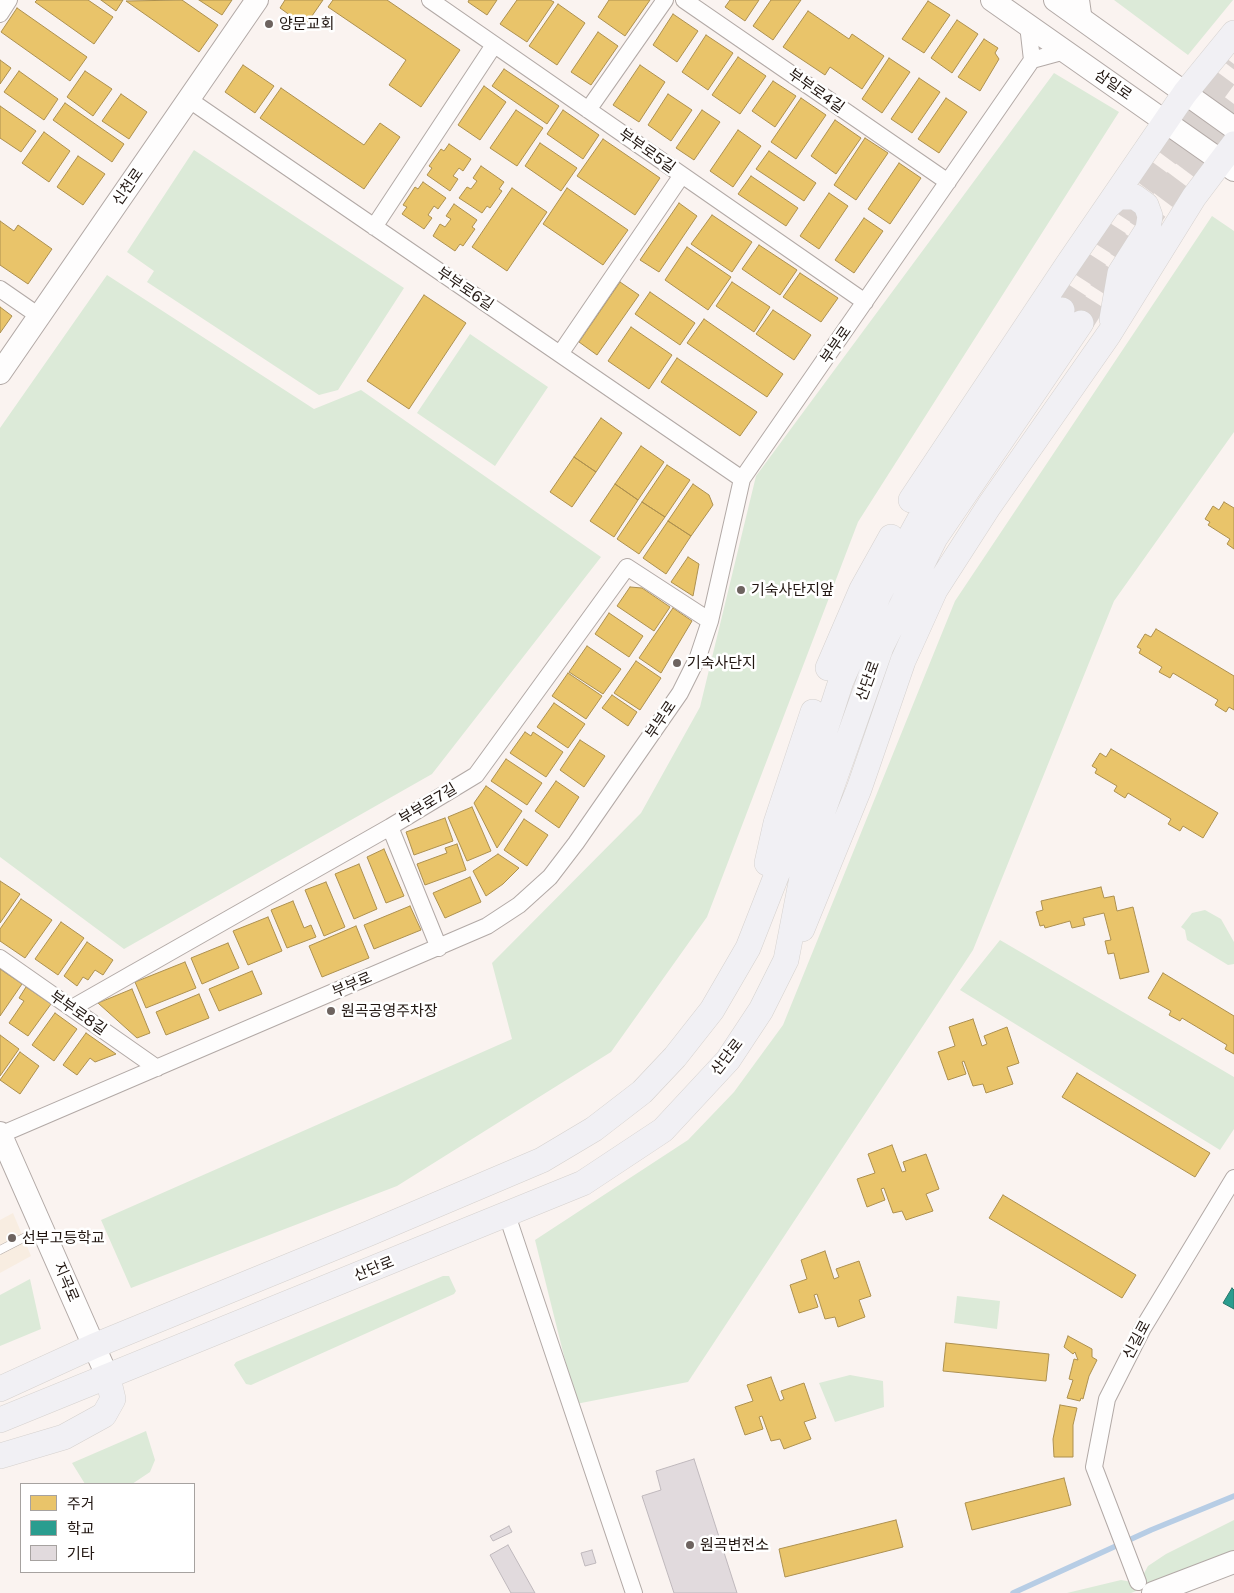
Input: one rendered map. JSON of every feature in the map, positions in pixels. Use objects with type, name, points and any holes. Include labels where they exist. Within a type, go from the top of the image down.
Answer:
[{"type":"main road","points":[[748,948],[776,822],[827,671],[862,589],[915,494],[1185,93],[1234,33]]},
{"type":"main road","points":[[786,960],[813,906],[859,789],[903,661],[935,590],[989,506],[1109,334],[1194,197],[1230,159]]},
{"type":"main road","points":[[1108,207],[1118,197],[1136,197],[1146,205],[1150,216],[1148,229],[1120,273],[1109,334]]},
{"type":"main road","name":"산단로","points":[[0,1389],[94,1346],[361,1237],[542,1160],[594,1129],[642,1092],[675,1056],[712,1010],[748,948],[786,851],[841,681],[879,594],[928,504],[1071,316],[934,538],[881,647],[805,862],[786,960],[761,1010],[728,1060],[663,1130],[583,1183],[108,1378],[0,1420]]},
{"type":"main road","points":[[0,1456],[64,1437],[104,1415],[113,1399],[108,1378]]},
{"type":"street","points":[[0,14],[9,0]]},
{"type":"street","name":"신천로","points":[[0,373],[256,0]]},
{"type":"street","name":"부부로5길","points":[[430,0],[865,302]]},
{"type":"street","points":[[588,110],[666,0]]},
{"type":"street","name":"부부로4길","points":[[684,0],[948,182]]},
{"type":"street","name":"삼일로","points":[[992,0],[1165,122],[1230,159]]},
{"type":"street","points":[[1055,0],[1082,10],[1185,93],[1234,128]]},
{"type":"street","points":[[1028,25],[1032,60],[1065,51]]},
{"type":"street","points":[[374,227],[494,44]]},
{"type":"street","name":"부부로","points":[[1,1134],[487,926],[519,905],[550,876],[576,843],[680,693],[698,657],[710,621],[742,480],[1032,60]]},
{"type":"street","name":"부부로6길","points":[[188,100],[742,480]]},
{"type":"street","points":[[560,354],[682,175]]},
{"type":"street","points":[[0,289],[39,316]]},
{"type":"street","name":"부부로7길","points":[[72,1008],[390,827],[476,775],[627,567],[710,621]]},
{"type":"street","points":[[390,827],[439,948]]},
{"type":"street","name":"부부로8길","points":[[0,958],[157,1068]]},
{"type":"street","name":"지곡로","points":[[1,1134],[108,1378]]},
{"type":"street","name":"신길로","points":[[1146,1588],[1112,1518],[1094,1467],[1107,1399],[1142,1328],[1234,1178]]},
{"type":"street","points":[[506,1215],[634,1593]]},
{"type":"street","points":[[1146,1588],[1234,1562]]},
{"type":"lane","points":[[0,1250],[43,1228]]},
{"type":"shaded area","name":"선부고등학교","points":[[13,1213],[31,1256],[0,1273],[0,1220]]},
{"type":"green space","points":[[1114,0],[1233,0],[1188,55]]},
{"type":"green space","points":[[1054,73],[1119,112],[858,522],[707,917],[611,1052],[397,1186],[131,1288],[101,1220],[512,1039],[492,963],[641,813],[700,707],[756,476]]},
{"type":"green space","points":[[194,150],[404,288],[338,390],[319,395],[147,282],[154,271],[127,252]]},
{"type":"green space","points":[[1212,216],[1234,231],[1234,432],[1114,601],[973,950],[688,1382],[576,1404],[535,1240],[688,1140],[734,1092],[783,1025],[955,601]]},
{"type":"green space","points":[[107,275],[314,409],[361,390],[601,557],[432,774],[124,949],[0,857],[0,428]]},
{"type":"green space","points":[[470,334],[548,387],[495,466],[417,413]]},
{"type":"green space","points":[[1205,910],[1221,919],[1234,942],[1234,964],[1228,965],[1187,940],[1185,930],[1181,927],[1192,913]]},
{"type":"green space","points":[[1000,940],[1234,1077],[1234,1129],[1220,1150],[960,990]]},
{"type":"green space","points":[[443,1276],[449,1276],[456,1291],[454,1294],[251,1385],[246,1384],[234,1365],[236,1362]]},
{"type":"green space","points":[[30,1279],[41,1329],[0,1346],[0,1295]]},
{"type":"green space","points":[[957,1296],[1000,1301],[997,1329],[954,1323]]},
{"type":"green space","points":[[850,1375],[883,1381],[884,1407],[835,1422],[819,1383]]},
{"type":"green space","points":[[146,1431],[155,1460],[150,1472],[134,1483],[84,1483],[72,1463]]},
{"type":"green space","points":[[1234,1520],[1234,1553],[1131,1593],[1067,1593],[1121,1580],[1132,1582],[1142,1577],[1148,1566],[1166,1554]]},
{"type":"building: 주거","points":[[37,0],[88,0],[113,17],[94,44],[35,2]]},
{"type":"building: 주거","points":[[101,0],[123,0],[116,11]]},
{"type":"building: 주거","points":[[182,0],[218,25],[199,52],[126,1]]},
{"type":"building: 주거","points":[[199,0],[232,0],[222,15]]},
{"type":"building: 주거","points":[[285,0],[323,0],[305,26],[280,8]]},
{"type":"building: 주거","points":[[333,0],[387,0],[460,50],[421,107],[389,85],[406,60],[328,7]]},
{"type":"building: 주거","points":[[469,0],[497,0],[487,15],[468,2]]},
{"type":"building: 주거","points":[[517,0],[550,0],[554,2],[527,42],[500,24]]},
{"type":"building: 주거","points":[[609,0],[650,0],[625,36],[598,17]]},
{"type":"building: 주거","points":[[730,0],[759,0],[745,21],[725,7]]},
{"type":"building: 주거","points":[[771,0],[801,0],[773,40],[753,26]]},
{"type":"building: 주거","points":[[928,1],[950,15],[924,53],[902,39]]},
{"type":"building: 주거","points":[[558,4],[585,23],[557,65],[529,46]]},
{"type":"building: 주거","points":[[17,8],[87,57],[70,81],[1,32]]},
{"type":"building: 주거","points":[[808,11],[849,39],[852,34],[884,56],[862,89],[830,67],[825,75],[783,47]]},
{"type":"building: 주거","points":[[673,14],[698,31],[677,62],[653,45]]},
{"type":"building: 주거","points":[[957,20],[978,34],[952,73],[931,58]]},
{"type":"building: 주거","points":[[598,32],[618,46],[591,85],[571,72]]},
{"type":"building: 주거","points":[[706,35],[733,53],[708,90],[682,72]]},
{"type":"building: 주거","points":[[984,39],[998,48],[995,53],[999,59],[980,91],[958,77]]},
{"type":"building: 주거","points":[[738,57],[766,76],[740,114],[712,95]]},
{"type":"building: 주거","points":[[889,58],[910,72],[882,113],[862,99]]},
{"type":"building: 주거","points":[[0,60],[11,68],[0,84]]},
{"type":"building: 주거","points":[[243,65],[274,86],[255,113],[225,92]]},
{"type":"building: 주거","points":[[640,65],[665,82],[639,122],[613,105]]},
{"type":"building: 주거","points":[[504,69],[559,106],[547,124],[492,86]]},
{"type":"building: 주거","points":[[19,71],[58,99],[44,120],[4,92]]},
{"type":"building: 주거","points":[[85,71],[112,89],[93,116],[67,97]]},
{"type":"building: 주거","points":[[919,78],[940,92],[912,133],[891,119]]},
{"type":"building: 주거","points":[[773,81],[796,96],[775,127],[752,111]]},
{"type":"building: 주거","points":[[484,86],[506,102],[480,140],[458,125]]},
{"type":"building: 주거","points":[[281,88],[364,145],[380,123],[400,137],[364,189],[260,118]]},
{"type":"building: 주거","points":[[121,94],[147,112],[129,139],[102,121]]},
{"type":"building: 주거","points":[[668,94],[692,110],[671,141],[648,125]]},
{"type":"building: 주거","points":[[801,98],[826,115],[796,159],[771,142]]},
{"type":"building: 주거","points":[[946,98],[967,112],[939,153],[918,139]]},
{"type":"building: 주거","points":[[65,103],[124,144],[112,162],[53,120]]},
{"type":"building: 주거","points":[[0,106],[36,131],[21,152],[0,138]]},
{"type":"building: 주거","points":[[516,110],[543,128],[517,166],[490,148]]},
{"type":"building: 주거","points":[[563,110],[599,135],[583,159],[547,134]]},
{"type":"building: 주거","points":[[702,110],[720,122],[694,160],[676,148]]},
{"type":"building: 주거","points":[[835,120],[861,138],[836,174],[811,156]]},
{"type":"building: 주거","points":[[738,130],[761,146],[733,187],[710,171]]},
{"type":"building: 주거","points":[[44,132],[70,151],[49,182],[22,163]]},
{"type":"building: 주거","points":[[865,138],[888,153],[856,200],[834,185]]},
{"type":"building: 주거","points":[[603,139],[660,178],[635,215],[577,176]]},
{"type":"building: 주거","points":[[540,143],[577,168],[561,191],[525,166]]},
{"type":"building: 주거","points":[[449,144],[471,159],[463,171],[459,168],[453,176],[458,179],[450,191],[427,175],[432,168],[429,166],[441,149],[444,151]]},
{"type":"building: 주거","points":[[769,151],[816,183],[804,201],[756,169]]},
{"type":"building: 주거","points":[[78,156],[105,174],[83,205],[57,187]]},
{"type":"building: 주거","points":[[899,163],[921,178],[890,224],[868,209]]},
{"type":"building: 주거","points":[[481,166],[504,182],[499,189],[502,191],[490,208],[487,206],[482,213],[459,198],[467,187],[471,189],[477,181],[473,178]]},
{"type":"building: 주거","points":[[751,176],[798,208],[786,226],[738,194]]},
{"type":"building: 주거","points":[[423,182],[446,198],[438,209],[434,206],[428,215],[432,218],[424,229],[402,214],[407,207],[403,205],[415,187],[418,189]]},
{"type":"building: 주거","points":[[512,188],[547,212],[507,271],[472,247]]},
{"type":"building: 주거","points":[[567,188],[628,230],[603,265],[543,224]]},
{"type":"building: 주거","points":[[829,193],[848,206],[819,249],[800,236]]},
{"type":"building: 주거","points":[[679,203],[697,216],[659,272],[640,260]]},
{"type":"building: 주거","points":[[454,204],[477,220],[472,227],[475,229],[463,246],[460,244],[455,251],[433,236],[440,224],[445,227],[451,219],[446,216]]},
{"type":"building: 주거","points":[[712,215],[752,242],[732,272],[691,244]]},
{"type":"building: 주거","points":[[864,218],[883,231],[854,273],[835,260]]},
{"type":"building: 주거","points":[[0,221],[14,231],[18,225],[52,249],[28,284],[0,265]]},
{"type":"building: 주거","points":[[759,245],[797,270],[780,295],[742,269]]},
{"type":"building: 주거","points":[[687,247],[731,277],[708,310],[665,280]]},
{"type":"building: 주거","points":[[800,273],[838,298],[821,322],[783,297]]},
{"type":"building: 주거","points":[[620,282],[639,295],[597,355],[579,342]]},
{"type":"building: 주거","points":[[732,282],[770,307],[754,332],[716,306]]},
{"type":"building: 주거","points":[[650,292],[695,323],[680,345],[635,314]]},
{"type":"building: 주거","points":[[424,295],[466,323],[409,409],[367,381]]},
{"type":"building: 주거","points":[[0,307],[12,316],[0,333]]},
{"type":"building: 주거","points":[[773,310],[811,335],[794,360],[756,334]]},
{"type":"building: 주거","points":[[704,319],[783,374],[767,397],[687,343]]},
{"type":"building: 주거","points":[[631,327],[672,355],[649,389],[608,361]]},
{"type":"building: 주거","points":[[677,358],[757,412],[740,436],[661,382]]},
{"type":"building: 주거","points":[[601,418],[622,433],[596,472],[574,457]]},
{"type":"building: 주거","points":[[641,446],[664,462],[638,500],[615,484]]},
{"type":"building: 주거","points":[[574,457],[596,472],[572,507],[550,492]]},
{"type":"building: 주거","points":[[667,465],[690,480],[665,517],[642,502]]},
{"type":"building: 주거","points":[[615,484],[638,500],[614,537],[590,521]]},
{"type":"building: 주거","points":[[693,484],[709,495],[713,505],[691,536],[668,521]]},
{"type":"building: 주거","points":[[642,502],[665,517],[639,554],[617,539]]},
{"type":"building: 주거","points":[[1224,502],[1234,508],[1234,549],[1227,544],[1230,539],[1208,525],[1210,522],[1205,519],[1213,506],[1219,510]]},
{"type":"building: 주거","points":[[668,521],[691,536],[666,574],[643,558]]},
{"type":"building: 주거","points":[[688,557],[699,564],[693,596],[671,582]]},
{"type":"building: 주거","points":[[630,587],[642,588],[670,607],[654,631],[617,606]]},
{"type":"building: 주거","points":[[673,608],[692,621],[661,673],[639,658]]},
{"type":"building: 주거","points":[[609,613],[643,636],[629,657],[595,634]]},
{"type":"building: 주거","points":[[1156,629],[1234,676],[1234,710],[1229,707],[1226,712],[1215,705],[1218,700],[1173,673],[1170,678],[1159,672],[1162,667],[1139,653],[1141,649],[1137,647],[1145,634],[1151,637]]},
{"type":"building: 주거","points":[[587,646],[621,669],[603,694],[569,672]]},
{"type":"building: 주거","points":[[636,661],[661,678],[640,710],[614,693]]},
{"type":"building: 주거","points":[[568,673],[602,696],[586,719],[552,696]]},
{"type":"building: 주거","points":[[612,695],[637,712],[628,726],[602,708]]},
{"type":"building: 주거","points":[[554,703],[585,724],[568,748],[537,727]]},
{"type":"building: 주거","points":[[525,732],[531,736],[533,732],[563,752],[546,777],[510,753]]},
{"type":"building: 주거","points":[[580,740],[605,756],[584,787],[560,770]]},
{"type":"building: 주거","points":[[1111,749],[1218,813],[1203,838],[1183,826],[1180,831],[1168,824],[1171,819],[1128,793],[1125,798],[1114,791],[1117,786],[1095,773],[1097,769],[1092,766],[1100,753],[1106,757]]},
{"type":"building: 주거","points":[[506,759],[542,783],[527,805],[491,781]]},
{"type":"building: 주거","points":[[556,781],[579,797],[559,828],[535,811]]},
{"type":"building: 주거","points":[[486,786],[522,811],[497,848],[474,803]]},
{"type":"building: 주거","points":[[472,807],[491,851],[467,861],[448,817]]},
{"type":"building: 주거","points":[[445,818],[453,841],[414,855],[406,832]]},
{"type":"building: 주거","points":[[524,819],[548,835],[527,866],[504,850]]},
{"type":"building: 주거","points":[[457,844],[466,870],[425,885],[417,864],[447,853],[445,848]]},
{"type":"building: 주거","points":[[384,849],[404,896],[386,903],[367,857]]},
{"type":"building: 주거","points":[[498,854],[519,868],[503,884],[486,896],[473,871]]},
{"type":"building: 주거","points":[[359,864],[377,909],[354,919],[335,874]]},
{"type":"building: 주거","points":[[470,877],[481,902],[445,918],[433,893]]},
{"type":"building: 주거","points":[[0,881],[20,894],[0,923]]},
{"type":"building: 주거","points":[[326,882],[345,927],[324,936],[305,890]]},
{"type":"building: 주거","points":[[1101,887],[1104,898],[1114,896],[1117,911],[1133,907],[1149,972],[1120,979],[1114,953],[1108,954],[1105,941],[1111,940],[1104,913],[1083,918],[1085,925],[1072,928],[1070,921],[1045,928],[1044,925],[1040,926],[1036,912],[1043,910],[1041,901]]},
{"type":"building: 주거","points":[[21,899],[52,920],[25,958],[0,941],[0,929]]},
{"type":"building: 주거","points":[[293,901],[304,928],[311,925],[316,937],[287,948],[271,910]]},
{"type":"building: 주거","points":[[410,906],[421,930],[374,949],[364,925]]},
{"type":"building: 주거","points":[[268,917],[282,951],[248,965],[233,931]]},
{"type":"building: 주거","points":[[61,922],[84,938],[58,975],[35,959]]},
{"type":"building: 주거","points":[[356,926],[369,958],[322,977],[309,946]]},
{"type":"building: 주거","points":[[87,942],[113,960],[103,975],[95,970],[88,980],[83,977],[77,986],[64,976]]},
{"type":"building: 주거","points":[[228,943],[239,968],[202,984],[191,958]]},
{"type":"building: 주거","points":[[185,962],[196,988],[146,1008],[135,982]]},
{"type":"building: 주거","points":[[0,969],[22,984],[0,1016]]},
{"type":"building: 주거","points":[[252,971],[262,994],[219,1011],[209,989]]},
{"type":"building: 주거","points":[[1163,973],[1234,1016],[1234,1054],[1225,1049],[1227,1045],[1182,1018],[1180,1021],[1169,1015],[1171,1011],[1148,998]]},
{"type":"building: 주거","points":[[26,987],[51,1004],[28,1036],[9,1023],[24,1001],[19,998]]},
{"type":"building: 주거","points":[[132,989],[150,1033],[137,1038],[98,1003]]},
{"type":"building: 주거","points":[[199,994],[209,1018],[166,1035],[156,1012]]},
{"type":"building: 주거","points":[[55,1013],[77,1029],[54,1061],[32,1045]]},
{"type":"building: 주거","points":[[973,1019],[982,1046],[987,1044],[984,1036],[1007,1027],[1019,1063],[1007,1067],[1013,1084],[986,1093],[983,1084],[973,1086],[964,1061],[962,1062],[966,1074],[948,1080],[938,1052],[955,1046],[949,1027]]},
{"type":"building: 주거","points":[[86,1033],[116,1054],[95,1062],[90,1058],[77,1075],[63,1065]]},
{"type":"building: 주거","points":[[0,1035],[19,1049],[0,1076]]},
{"type":"building: 주거","points":[[20,1052],[39,1066],[20,1094],[0,1080]]},
{"type":"building: 주거","points":[[1077,1073],[1210,1153],[1195,1177],[1062,1097]]},
{"type":"building: 주거","points":[[892,1145],[902,1172],[906,1171],[903,1162],[926,1154],[939,1189],[926,1194],[933,1211],[906,1220],[902,1211],[893,1213],[884,1188],[881,1189],[885,1200],[867,1207],[857,1179],[875,1173],[868,1154]]},
{"type":"building: 주거","points":[[1003,1195],[1136,1275],[1122,1298],[989,1218]]},
{"type":"building: 주거","points":[[825,1251],[834,1279],[839,1277],[836,1269],[859,1261],[871,1296],[859,1300],[865,1317],[838,1327],[835,1317],[825,1319],[817,1294],[814,1295],[818,1307],[799,1313],[790,1285],[807,1279],[801,1260]]},
{"type":"building: 주거","points":[[1068,1336],[1092,1349],[1092,1357],[1097,1360],[1089,1376],[1083,1399],[1081,1398],[1080,1401],[1067,1398],[1073,1380],[1069,1379],[1074,1359],[1078,1360],[1075,1352],[1073,1354],[1064,1347]]},
{"type":"building: 주거","points":[[946,1343],[1049,1354],[1046,1381],[943,1371]]},
{"type":"building: 주거","points":[[771,1377],[780,1401],[784,1399],[781,1391],[804,1383],[816,1418],[804,1422],[811,1439],[784,1449],[780,1439],[771,1441],[762,1416],[759,1417],[763,1429],[745,1435],[735,1407],[753,1401],[747,1385]]},
{"type":"building: 주거","points":[[1060,1405],[1077,1408],[1073,1425],[1073,1457],[1054,1457],[1053,1439]]},
{"type":"building: 주거","points":[[1064,1478],[1071,1505],[972,1530],[965,1503]]},
{"type":"building: 주거","points":[[896,1520],[903,1547],[785,1577],[779,1549]]},
{"type":"building: 학교","points":[[1232,1288],[1234,1290],[1234,1309],[1223,1303]]},
{"type":"building: 기타","name":"원곡변전소","points":[[694,1459],[737,1593],[674,1593],[642,1496],[661,1490],[656,1471]]},
{"type":"building: 기타","points":[[509,1526],[512,1532],[493,1541],[490,1536]]},
{"type":"building: 기타","points":[[508,1545],[535,1593],[511,1593],[490,1555]]},
{"type":"building: 기타","points":[[592,1550],[596,1563],[585,1566],[581,1553]]},
{"type":"waterway","points":[[1013,1593],[1151,1530],[1234,1496]]},
{"type":"tunnel","points":[[1062,310],[1124,213],[1234,64]]},
{"type":"tunnel","points":[[1081,323],[1142,227],[1234,104]]},
{"type":"place","name":"양문교회","points":[[269,24]]},
{"type":"place","name":"기숙사단지앞","points":[[741,590]]},
{"type":"place","name":"기숙사단지","points":[[677,663]]},
{"type":"place","name":"원곡공영주차장","points":[[331,1011]]},
{"type":"place","name":"선부고등학교","points":[[12,1238]]},
{"type":"place","name":"원곡변전소","points":[[690,1545]]}]
